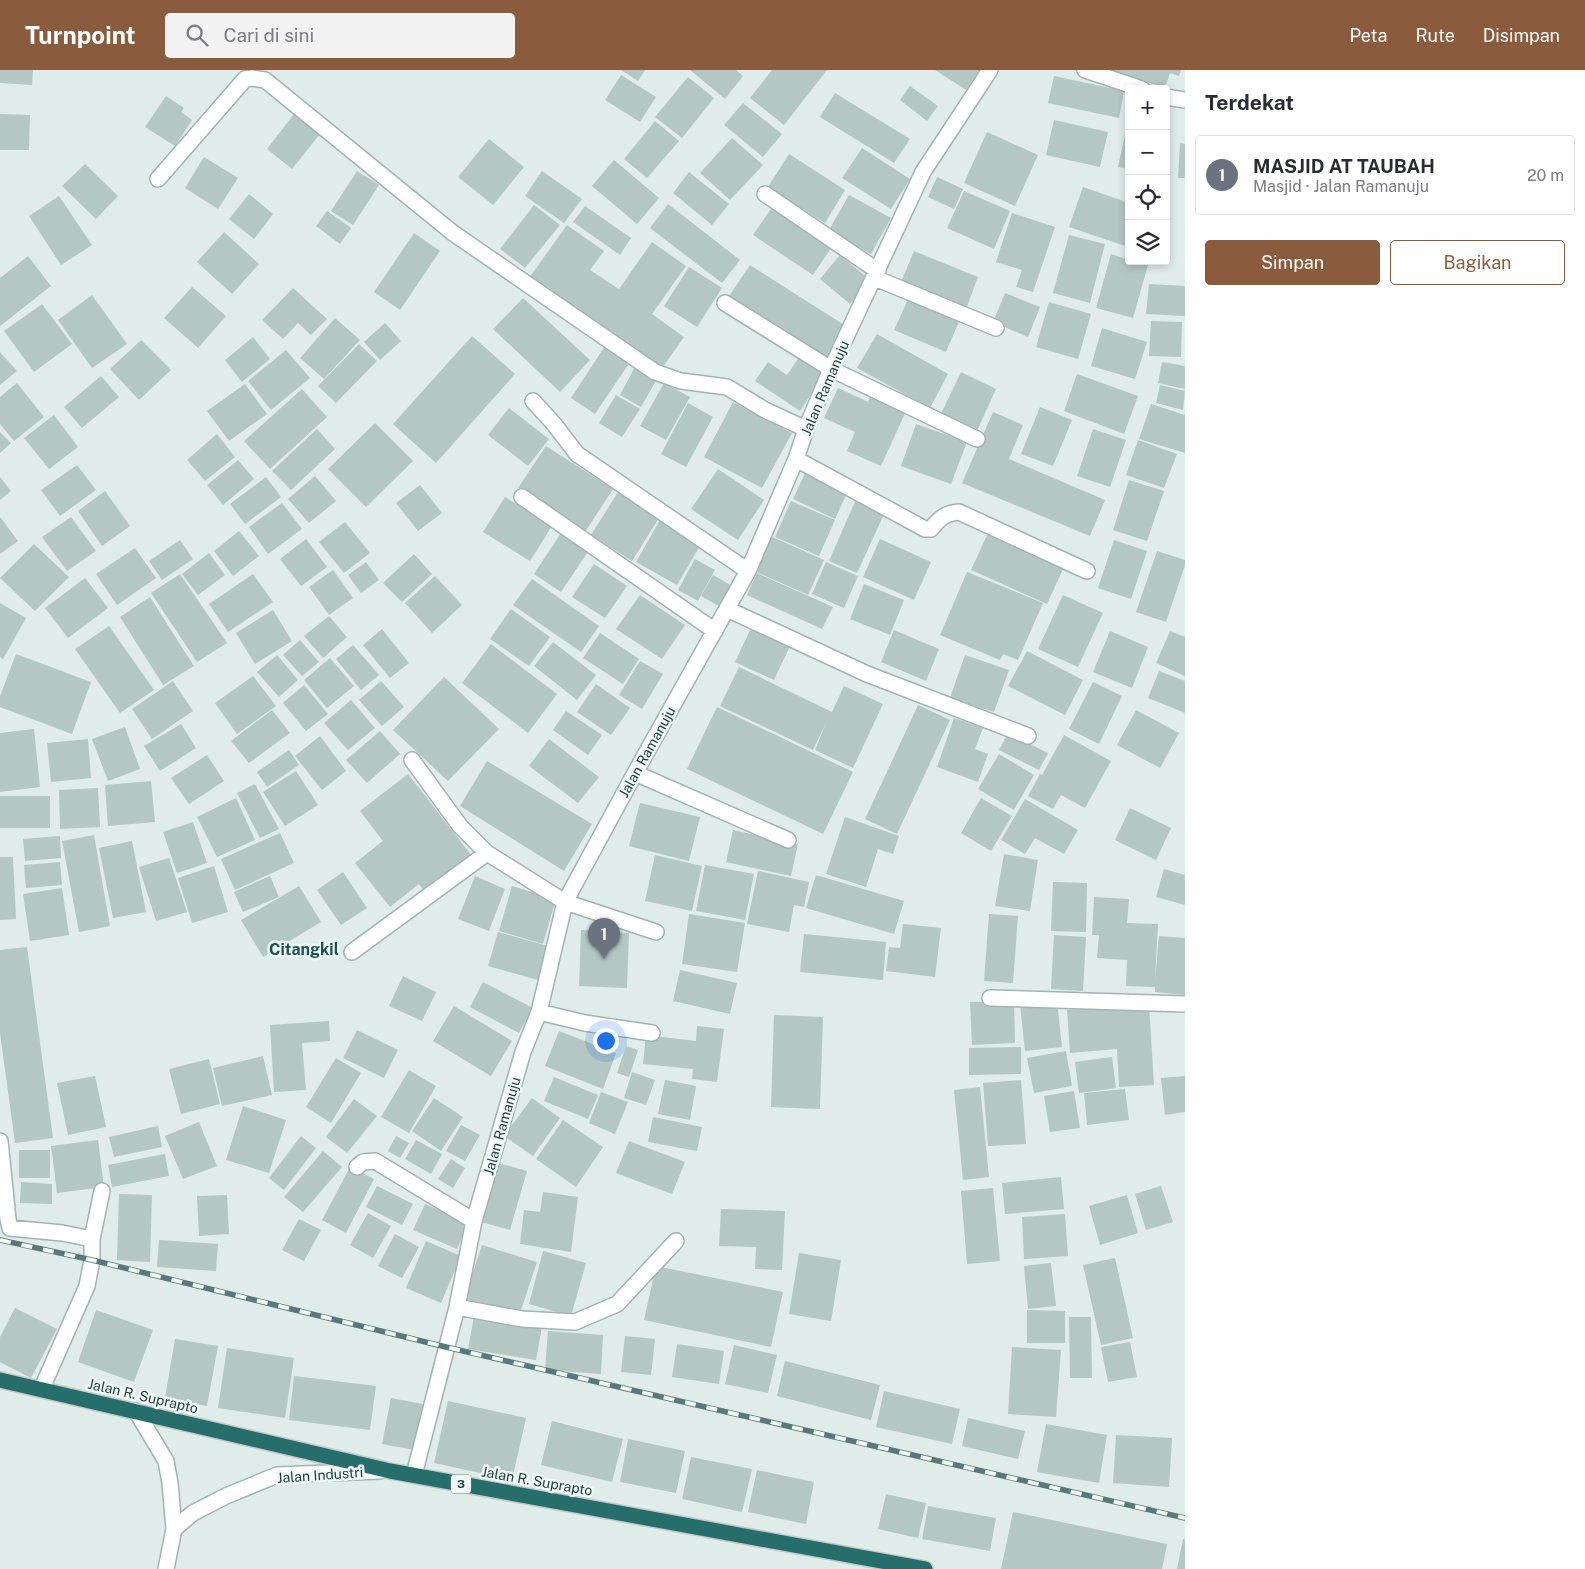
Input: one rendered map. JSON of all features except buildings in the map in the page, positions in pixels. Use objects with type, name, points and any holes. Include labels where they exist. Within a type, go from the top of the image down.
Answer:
[{"type":"highway","name":"Jalan R. Suprapto","points":[[0,1380],[42,1388],[390,1471],[926,1569]]},
{"type":"street","name":"Jalan Ramanuju","points":[[414,1475],[457,1307],[474,1220],[523,1052],[539,1012],[565,902],[748,571],[796,459],[806,429],[831,369],[923,172],[990,70]]},
{"type":"street","points":[[1084,70],[1130,85]]},
{"type":"street","points":[[158,179],[245,79],[265,80],[452,233],[655,372],[681,381],[726,387],[765,410],[806,429]]},
{"type":"street","points":[[1170,98],[1185,100]]},
{"type":"street","points":[[765,194],[876,274],[996,328]]},
{"type":"street","points":[[725,303],[831,369],[977,439]]},
{"type":"street","points":[[533,401],[577,454],[748,571]]},
{"type":"street","points":[[796,459],[925,529],[931,529],[948,513],[959,512],[1087,571]]},
{"type":"street","points":[[522,497],[715,631]]},
{"type":"street","points":[[727,609],[859,670],[1028,736]]},
{"type":"street","points":[[412,760],[460,826],[488,853],[565,902],[656,932]]},
{"type":"street","points":[[635,773],[788,840]]},
{"type":"street","points":[[352,952],[488,853]]},
{"type":"street","points":[[990,998],[1185,1004]]},
{"type":"street","points":[[539,1012],[585,1023],[652,1033]]},
{"type":"street","points":[[0,1141],[10,1228],[92,1239]]},
{"type":"street","points":[[357,1167],[363,1162],[375,1161],[474,1220]]},
{"type":"street","points":[[42,1388],[88,1286],[92,1260],[92,1239],[102,1191]]},
{"type":"street","points":[[457,1307],[522,1318],[575,1322],[617,1304],[676,1241]]},
{"type":"street","points":[[136,1411],[166,1461],[174,1530],[166,1569]]},
{"type":"street","name":"Jalan Industri","points":[[174,1530],[193,1512],[277,1475],[390,1471]]},
{"type":"railway","points":[[0,1240],[92,1260],[446,1347],[1185,1518]]},
{"type":"place","name":"MASJID AT TAUBAH","points":[[604,959]]},
{"type":"district","name":"Citangkil","points":[[304,949]]}]
